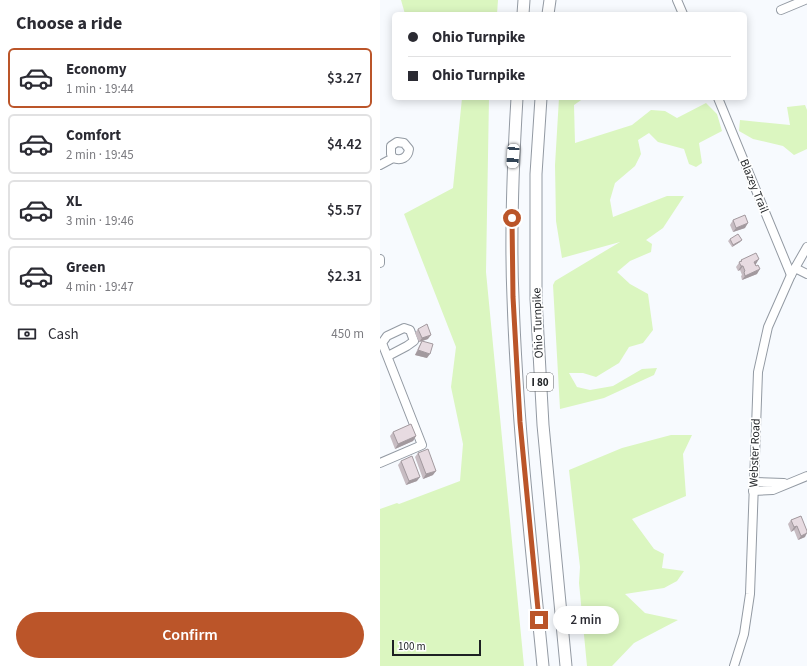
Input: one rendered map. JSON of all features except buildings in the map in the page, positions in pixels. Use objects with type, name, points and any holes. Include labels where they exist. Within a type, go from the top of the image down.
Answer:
[{"type":"highway","points":[[523,12],[524,0]]},
{"type":"highway","points":[[548,12],[550,0]]},
{"type":"highway","name":"Ohio Turnpike","points":[[517,100],[512,171],[513,297],[520,422],[543,666]]},
{"type":"highway","name":"Ohio Turnpike","points":[[541,100],[536,174],[536,299],[543,425],[566,666]]},
{"type":"street","points":[[677,0],[682,12]]},
{"type":"street","points":[[781,10],[804,0]]},
{"type":"street","name":"Blazey Trail","points":[[719,100],[793,271]]},
{"type":"street","points":[[380,165],[393,158]]},
{"type":"street","name":"Webster Road","points":[[734,666],[744,634],[750,594],[758,372],[768,327],[793,271],[807,247]]},
{"type":"street","points":[[793,271],[807,274]]},
{"type":"street","points":[[380,463],[422,445],[388,356]]},
{"type":"street","points":[[753,487],[789,483],[807,476]]},
{"type":"green space","points":[[401,0],[498,0],[497,12],[404,12]]},
{"type":"green space","points":[[462,100],[489,100],[486,272],[524,666],[380,666],[380,509],[397,503],[399,504],[460,481],[463,444],[451,387],[456,347],[404,214],[453,188]]},
{"type":"green space","points":[[559,100],[581,100],[574,105],[575,143],[632,125],[651,110],[665,111],[677,118],[706,103],[717,114],[722,131],[699,143],[702,163],[696,167],[689,164],[684,149],[658,142],[649,133],[638,140],[641,154],[635,166],[615,183],[610,200],[613,217],[667,196],[684,196],[663,228],[646,240],[652,244],[651,252],[630,261],[617,272],[630,284],[648,294],[653,330],[643,343],[629,347],[619,363],[596,377],[583,373],[569,373],[577,387],[590,390],[613,386],[642,369],[657,368],[654,375],[604,398],[560,409],[553,285],[555,281],[620,242],[562,258],[556,221],[555,165]]},
{"type":"green space","points":[[805,105],[807,110],[807,149],[794,155],[783,146],[753,139],[739,131],[740,120],[790,125],[787,107]]},
{"type":"green space","points":[[671,435],[692,435],[683,454],[686,496],[632,519],[654,549],[664,554],[662,568],[684,571],[677,581],[664,588],[625,594],[645,613],[678,620],[634,643],[612,666],[587,666],[579,583],[580,567],[569,470],[622,448]]},
{"type":"route","points":[[512,218],[513,297],[520,422],[539,620]]}]
